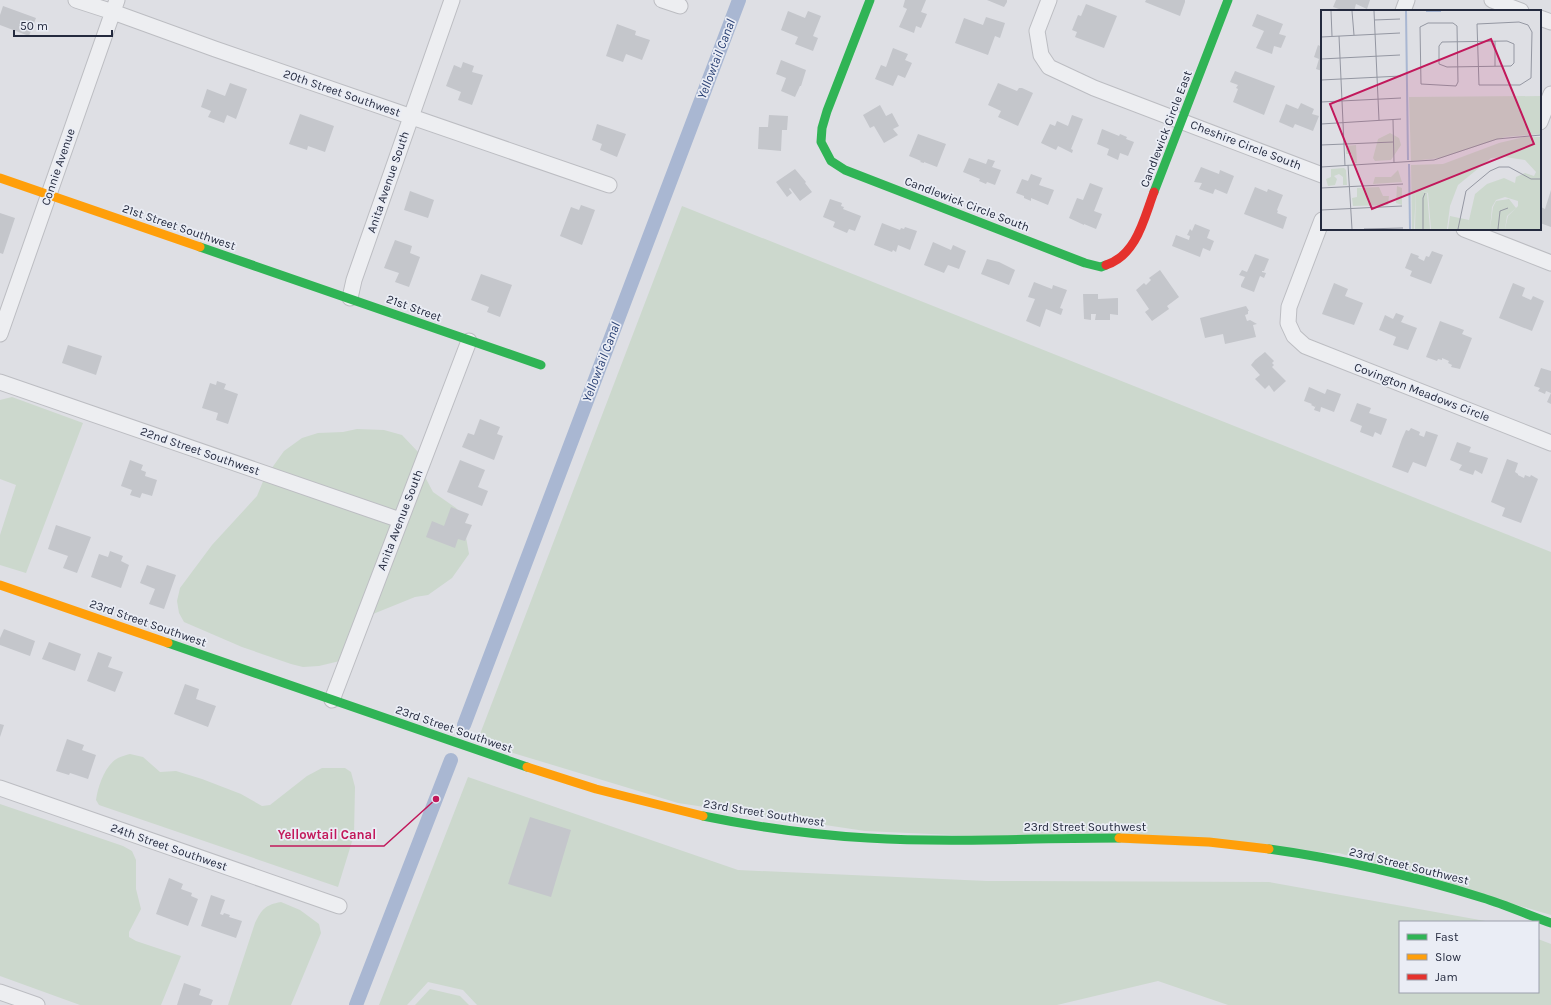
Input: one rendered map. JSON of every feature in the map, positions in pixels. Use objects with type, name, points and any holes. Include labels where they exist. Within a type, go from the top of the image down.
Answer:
[{"type":"street","name":"20th Street Southwest","points":[[76,0],[115,6],[208,47],[609,185]]},
{"type":"street","name":"Anita Avenue South","points":[[350,298],[354,280],[452,0]]},
{"type":"street","points":[[662,0],[680,6]]},
{"type":"street","name":"Candlewick Circle South","points":[[870,0],[827,111],[822,128],[821,142],[831,161],[845,170],[1085,263],[1101,266],[1116,262]]},
{"type":"street","name":"Cheshire Circle South","points":[[1049,0],[1037,31],[1041,55],[1049,67],[1094,88],[1321,175]]},
{"type":"street","name":"Candlewick Circle East","points":[[1116,262],[1135,242],[1228,0]]},
{"type":"street","points":[[1403,10],[1407,0]]},
{"type":"street","points":[[1492,0],[1518,10]]},
{"type":"street","name":"Connie Avenue","points":[[0,334],[115,6]]},
{"type":"street","points":[[1541,18],[1551,22]]},
{"type":"street","points":[[1541,119],[1551,94]]},
{"type":"street","name":"21st Street Southwest","points":[[0,178],[350,298]]},
{"type":"street","name":"Covington Meadows Circle","points":[[1321,223],[1289,307],[1288,323],[1295,338],[1305,346],[1551,443]]},
{"type":"street","points":[[1470,230],[1496,234],[1551,263]]},
{"type":"street","name":"21st Street","points":[[350,298],[469,341]]},
{"type":"street","name":"Anita Avenue South","points":[[332,700],[469,341]]},
{"type":"street","points":[[469,341],[541,365]]},
{"type":"street","name":"22nd Street Southwest","points":[[0,382],[400,520]]},
{"type":"street","name":"23rd Street Southwest","points":[[0,585],[545,774],[597,790],[676,811],[736,823],[872,839],[964,841],[1080,837],[1146,838],[1209,842],[1264,848],[1337,860],[1394,873],[1487,899],[1551,923]]},
{"type":"street","name":"24th Street Southwest","points":[[0,788],[339,906]]},
{"type":"street","points":[[0,992],[37,1005]]},
{"type":"shaded area","points":[[682,206],[1551,552],[1551,915],[1339,853],[865,831],[678,803],[477,742]]},
{"type":"shaded area","points":[[12,397],[83,423],[26,573],[0,565],[0,535],[16,485],[0,479],[0,400]]},
{"type":"shaded area","points":[[357,429],[384,430],[402,435],[419,453],[423,473],[433,492],[456,508],[462,515],[469,554],[452,578],[428,595],[415,597],[373,614],[356,645],[344,660],[319,666],[303,667],[291,664],[242,647],[184,622],[179,613],[177,601],[180,588],[212,545],[257,496],[264,479],[284,451],[302,438],[318,433],[343,432]]},
{"type":"shaded area","points":[[130,754],[143,757],[160,772],[176,771],[202,779],[241,794],[262,806],[270,805],[307,776],[322,768],[345,768],[351,772],[355,787],[354,835],[338,887],[99,805],[96,800],[100,782],[109,766],[118,758]]},
{"type":"shaded area","points":[[468,777],[738,870],[987,881],[1269,882],[1485,921],[1399,921],[1399,993],[1539,993],[1539,939],[1551,944],[1551,1005],[1228,1005],[1158,981],[1057,1005],[477,1005],[463,990],[428,982],[407,1005],[379,1005]]},
{"type":"shaded area","points":[[0,804],[123,846],[132,851],[136,860],[136,889],[141,909],[129,932],[129,937],[136,941],[181,956],[161,1005],[80,1005],[0,976]]},
{"type":"shaded area","points":[[281,902],[300,910],[319,924],[321,933],[291,1005],[228,1005],[255,923],[265,908]]},
{"type":"shaded area","points":[[430,989],[460,996],[469,1005],[415,1005]]},
{"type":"building","points":[[905,0],[926,0],[921,12],[927,14],[921,28],[916,26],[914,33],[899,27],[907,9],[903,7]]},
{"type":"building","points":[[987,0],[1007,0],[1007,2],[1004,7]]},
{"type":"building","points":[[1146,0],[1185,0],[1185,2],[1180,16],[1145,2]]},
{"type":"building","points":[[1336,0],[1370,0],[1367,9],[1356,4],[1354,10],[1338,10],[1333,7]]},
{"type":"building","points":[[1086,4],[1117,16],[1104,48],[1075,37],[1077,32],[1072,30],[1078,15],[1081,16]]},
{"type":"building","points":[[3,6],[36,18],[29,36],[0,25],[0,15]]},
{"type":"building","points":[[788,11],[805,18],[808,11],[821,16],[813,36],[818,38],[813,51],[795,44],[798,37],[781,30]]},
{"type":"building","points":[[1257,14],[1283,24],[1279,34],[1286,36],[1281,48],[1274,46],[1272,54],[1256,48],[1264,31],[1252,26]]},
{"type":"building","points":[[986,17],[1005,23],[1000,38],[995,36],[988,55],[955,43],[964,18],[983,25]]},
{"type":"building","points":[[617,24],[636,31],[635,35],[650,40],[642,60],[626,54],[623,62],[606,56]]},
{"type":"building","points":[[1318,45],[1321,46],[1321,71],[1316,69],[1319,59],[1314,57]]},
{"type":"building","points":[[893,48],[908,54],[905,60],[912,63],[905,78],[898,75],[893,86],[875,79],[881,65],[886,67]]},
{"type":"building","points":[[781,60],[806,70],[801,86],[795,97],[781,91],[786,78],[776,74]]},
{"type":"building","points":[[463,62],[474,66],[472,72],[483,75],[472,105],[458,100],[461,92],[446,86],[454,65],[461,68]]},
{"type":"building","points":[[1235,71],[1275,86],[1264,115],[1233,102],[1238,85],[1230,82]]},
{"type":"building","points":[[230,83],[247,89],[236,119],[227,115],[224,123],[208,117],[211,111],[201,107],[207,89],[225,96]]},
{"type":"building","points":[[998,83],[1017,91],[1019,88],[1022,88],[1033,93],[1018,126],[998,117],[1001,111],[988,105]]},
{"type":"building","points":[[1301,103],[1314,109],[1312,114],[1319,116],[1313,131],[1295,124],[1293,128],[1279,122],[1286,104],[1298,109]]},
{"type":"building","points":[[880,105],[886,116],[892,113],[899,126],[893,129],[898,135],[884,143],[874,126],[870,128],[863,115]]},
{"type":"building","points":[[300,114],[334,126],[325,152],[308,146],[307,150],[289,144]]},
{"type":"building","points":[[769,115],[788,116],[787,130],[782,130],[781,151],[758,149],[759,127],[768,127]]},
{"type":"building","points":[[1072,115],[1083,119],[1071,149],[1073,150],[1072,153],[1058,146],[1056,150],[1041,143],[1050,124],[1055,126],[1057,121],[1068,126]]},
{"type":"building","points":[[597,124],[626,134],[617,157],[600,150],[602,144],[592,140]]},
{"type":"building","points":[[1102,129],[1119,136],[1120,134],[1127,137],[1126,139],[1134,142],[1128,156],[1120,153],[1118,160],[1107,155],[1109,149],[1097,144]]},
{"type":"building","points":[[918,134],[946,144],[937,167],[920,162],[921,161],[909,156]]},
{"type":"building","points":[[969,158],[986,164],[988,159],[995,161],[992,167],[1001,170],[995,185],[987,182],[986,184],[979,181],[980,179],[963,172]]},
{"type":"building","points":[[1201,167],[1219,174],[1220,170],[1234,176],[1227,194],[1215,189],[1213,194],[1199,189],[1202,183],[1194,182]]},
{"type":"building","points":[[795,169],[812,192],[800,201],[790,188],[789,189],[792,193],[787,197],[776,182]]},
{"type":"building","points":[[1031,174],[1042,178],[1039,185],[1054,190],[1048,205],[1031,198],[1031,201],[1016,193],[1022,179],[1028,181]]},
{"type":"building","points":[[1090,183],[1103,188],[1094,211],[1102,214],[1096,229],[1069,218],[1077,198],[1083,200]]},
{"type":"building","points":[[1255,187],[1267,192],[1268,189],[1283,195],[1277,213],[1287,217],[1283,229],[1244,214]]},
{"type":"building","points":[[1551,190],[1551,227],[1541,223],[1541,207],[1545,209]]},
{"type":"building","points":[[410,191],[434,200],[428,218],[404,210]]},
{"type":"building","points":[[830,199],[842,203],[841,206],[844,207],[843,209],[861,216],[855,231],[849,229],[847,233],[833,227],[835,222],[823,217]]},
{"type":"building","points":[[581,205],[595,210],[582,245],[560,236],[571,207],[579,210]]},
{"type":"building","points":[[0,213],[15,218],[3,254],[0,253]]},
{"type":"building","points":[[882,223],[900,230],[901,228],[904,229],[905,227],[917,231],[910,250],[898,245],[896,252],[893,250],[892,252],[874,245]]},
{"type":"building","points":[[1195,224],[1210,230],[1207,238],[1214,241],[1210,251],[1203,248],[1200,257],[1172,246],[1176,235],[1189,240],[1190,236],[1187,235],[1190,229],[1192,231]]},
{"type":"building","points":[[395,240],[412,246],[410,253],[420,257],[409,287],[395,282],[399,273],[384,268]]},
{"type":"building","points":[[933,242],[951,250],[953,245],[966,251],[959,269],[948,265],[944,273],[924,265]]},
{"type":"building","points":[[1432,251],[1443,255],[1431,284],[1410,276],[1412,271],[1405,268],[1411,253],[1419,256],[1418,258],[1424,261],[1426,256],[1429,257]]},
{"type":"building","points":[[1255,254],[1269,259],[1264,271],[1262,271],[1266,273],[1264,278],[1260,276],[1254,292],[1241,287],[1245,277],[1239,275],[1242,270],[1247,272]]},
{"type":"building","points":[[987,259],[999,262],[1015,270],[1009,285],[981,274]]},
{"type":"building","points":[[1160,270],[1179,297],[1167,306],[1169,309],[1152,321],[1145,312],[1149,309],[1136,290],[1144,283],[1146,285],[1151,280],[1149,278]]},
{"type":"building","points":[[481,274],[512,285],[500,317],[487,312],[489,307],[471,300]]},
{"type":"building","points":[[1034,282],[1052,289],[1053,285],[1067,290],[1060,308],[1063,309],[1061,315],[1046,309],[1040,327],[1026,321],[1035,299],[1028,297]]},
{"type":"building","points":[[1334,283],[1348,289],[1345,296],[1363,303],[1354,325],[1322,314]]},
{"type":"building","points":[[1513,283],[1525,288],[1522,296],[1531,300],[1533,296],[1544,301],[1532,331],[1499,318]]},
{"type":"building","points":[[1083,294],[1098,294],[1098,299],[1118,298],[1118,315],[1110,314],[1110,320],[1095,320],[1096,314],[1091,314],[1091,320],[1084,319]]},
{"type":"building","points":[[1246,306],[1249,311],[1248,314],[1245,315],[1247,321],[1250,320],[1257,324],[1253,325],[1256,337],[1225,344],[1223,334],[1205,338],[1200,318]]},
{"type":"building","points":[[1396,313],[1404,316],[1401,322],[1417,328],[1408,350],[1393,345],[1396,337],[1379,330],[1385,315],[1393,319]]},
{"type":"building","points":[[1440,321],[1464,330],[1462,334],[1472,338],[1460,369],[1451,367],[1452,365],[1448,363],[1449,361],[1442,358],[1442,360],[1438,359],[1437,361],[1426,357]]},
{"type":"building","points":[[68,345],[102,356],[96,375],[62,363]]},
{"type":"building","points":[[1265,352],[1274,361],[1272,363],[1274,365],[1272,367],[1286,381],[1274,392],[1269,385],[1265,389],[1255,379],[1260,375],[1251,365]]},
{"type":"building","points":[[1541,368],[1551,371],[1551,393],[1546,391],[1545,394],[1538,391],[1540,388],[1534,386]]},
{"type":"building","points":[[217,381],[226,384],[224,389],[238,394],[228,424],[216,420],[218,413],[202,408],[210,383],[216,385]]},
{"type":"building","points":[[1309,387],[1325,394],[1327,389],[1341,394],[1334,412],[1321,407],[1320,412],[1314,410],[1316,405],[1315,407],[1304,401]]},
{"type":"building","points":[[1551,393],[1551,404],[1547,402]]},
{"type":"building","points":[[1357,403],[1371,408],[1369,413],[1387,419],[1381,435],[1375,432],[1373,437],[1360,432],[1362,426],[1350,421]]},
{"type":"building","points":[[480,419],[500,427],[497,434],[503,436],[494,460],[462,447],[468,433],[474,435]]},
{"type":"building","points":[[1411,428],[1420,432],[1419,435],[1424,437],[1426,431],[1438,435],[1426,467],[1413,462],[1408,473],[1392,467],[1406,430],[1409,431]]},
{"type":"building","points":[[1457,442],[1471,447],[1469,452],[1488,458],[1482,474],[1475,470],[1473,475],[1459,470],[1462,465],[1450,460]]},
{"type":"building","points":[[1507,459],[1518,463],[1515,472],[1518,475],[1524,478],[1525,475],[1530,477],[1531,475],[1538,479],[1521,523],[1502,516],[1505,508],[1491,502]]},
{"type":"building","points":[[130,460],[143,465],[141,470],[146,472],[145,476],[157,480],[152,496],[142,493],[140,498],[130,495],[132,490],[121,486]]},
{"type":"building","points":[[460,460],[485,470],[478,487],[488,491],[482,506],[447,492]]},
{"type":"building","points":[[451,507],[469,514],[465,523],[472,525],[465,541],[458,539],[455,548],[426,537],[432,521],[444,526]]},
{"type":"building","points":[[56,525],[91,537],[77,573],[63,568],[68,556],[48,549]]},
{"type":"building","points":[[110,551],[123,556],[121,561],[129,565],[121,588],[91,577],[99,554],[108,557]]},
{"type":"building","points":[[147,565],[176,575],[164,609],[149,604],[155,589],[140,583]]},
{"type":"building","points":[[4,629],[35,641],[30,656],[0,645],[0,638]]},
{"type":"building","points":[[49,642],[81,654],[75,671],[42,659]]},
{"type":"building","points":[[98,652],[112,657],[108,667],[123,672],[115,692],[87,681]]},
{"type":"building","points":[[185,684],[199,689],[196,699],[216,706],[208,727],[174,714]]},
{"type":"building","points":[[0,724],[4,725],[0,737]]},
{"type":"building","points":[[67,739],[84,745],[82,750],[96,755],[88,779],[70,773],[69,775],[56,771]]},
{"type":"building","points":[[530,817],[571,830],[551,897],[508,884]]},
{"type":"building","points":[[169,878],[183,884],[181,889],[192,893],[191,896],[198,899],[188,926],[156,914]]},
{"type":"building","points":[[211,895],[225,900],[220,914],[223,915],[224,913],[230,915],[229,917],[242,921],[236,938],[201,926]]},
{"type":"building","points":[[184,983],[201,989],[199,995],[213,1000],[211,1005],[177,1005]]},
{"type":"waterway","name":"Yellowtail Canal","points":[[464,725],[739,0]]},
{"type":"waterway","name":"Yellowtail Canal","points":[[356,1005],[451,760]]},
{"type":"traffic: fast","points":[[870,0],[827,111],[822,128],[821,142],[831,161],[845,170],[1085,263],[1101,267],[1106,265]]},
{"type":"traffic: fast","points":[[1154,192],[1228,0]]},
{"type":"traffic: fast","points":[[200,247],[541,365]]},
{"type":"traffic: fast","points":[[168,643],[527,767]]},
{"type":"traffic: fast","points":[[703,816],[785,830],[868,838],[962,840],[1119,838]]},
{"type":"traffic: fast","points":[[1269,849],[1350,863],[1404,875],[1492,901],[1551,923]]},
{"type":"traffic: slow","points":[[0,178],[200,247]]},
{"type":"traffic: slow","points":[[0,585],[168,643]]},
{"type":"traffic: slow","points":[[527,767],[596,789],[703,816]]},
{"type":"traffic: slow","points":[[1119,838],[1209,842],[1269,849]]},
{"type":"traffic: jam","points":[[1106,265],[1117,260],[1132,244],[1143,224],[1154,192]]},
{"type":"place","name":"Yellowtail Canal","points":[[436,799]]}]
